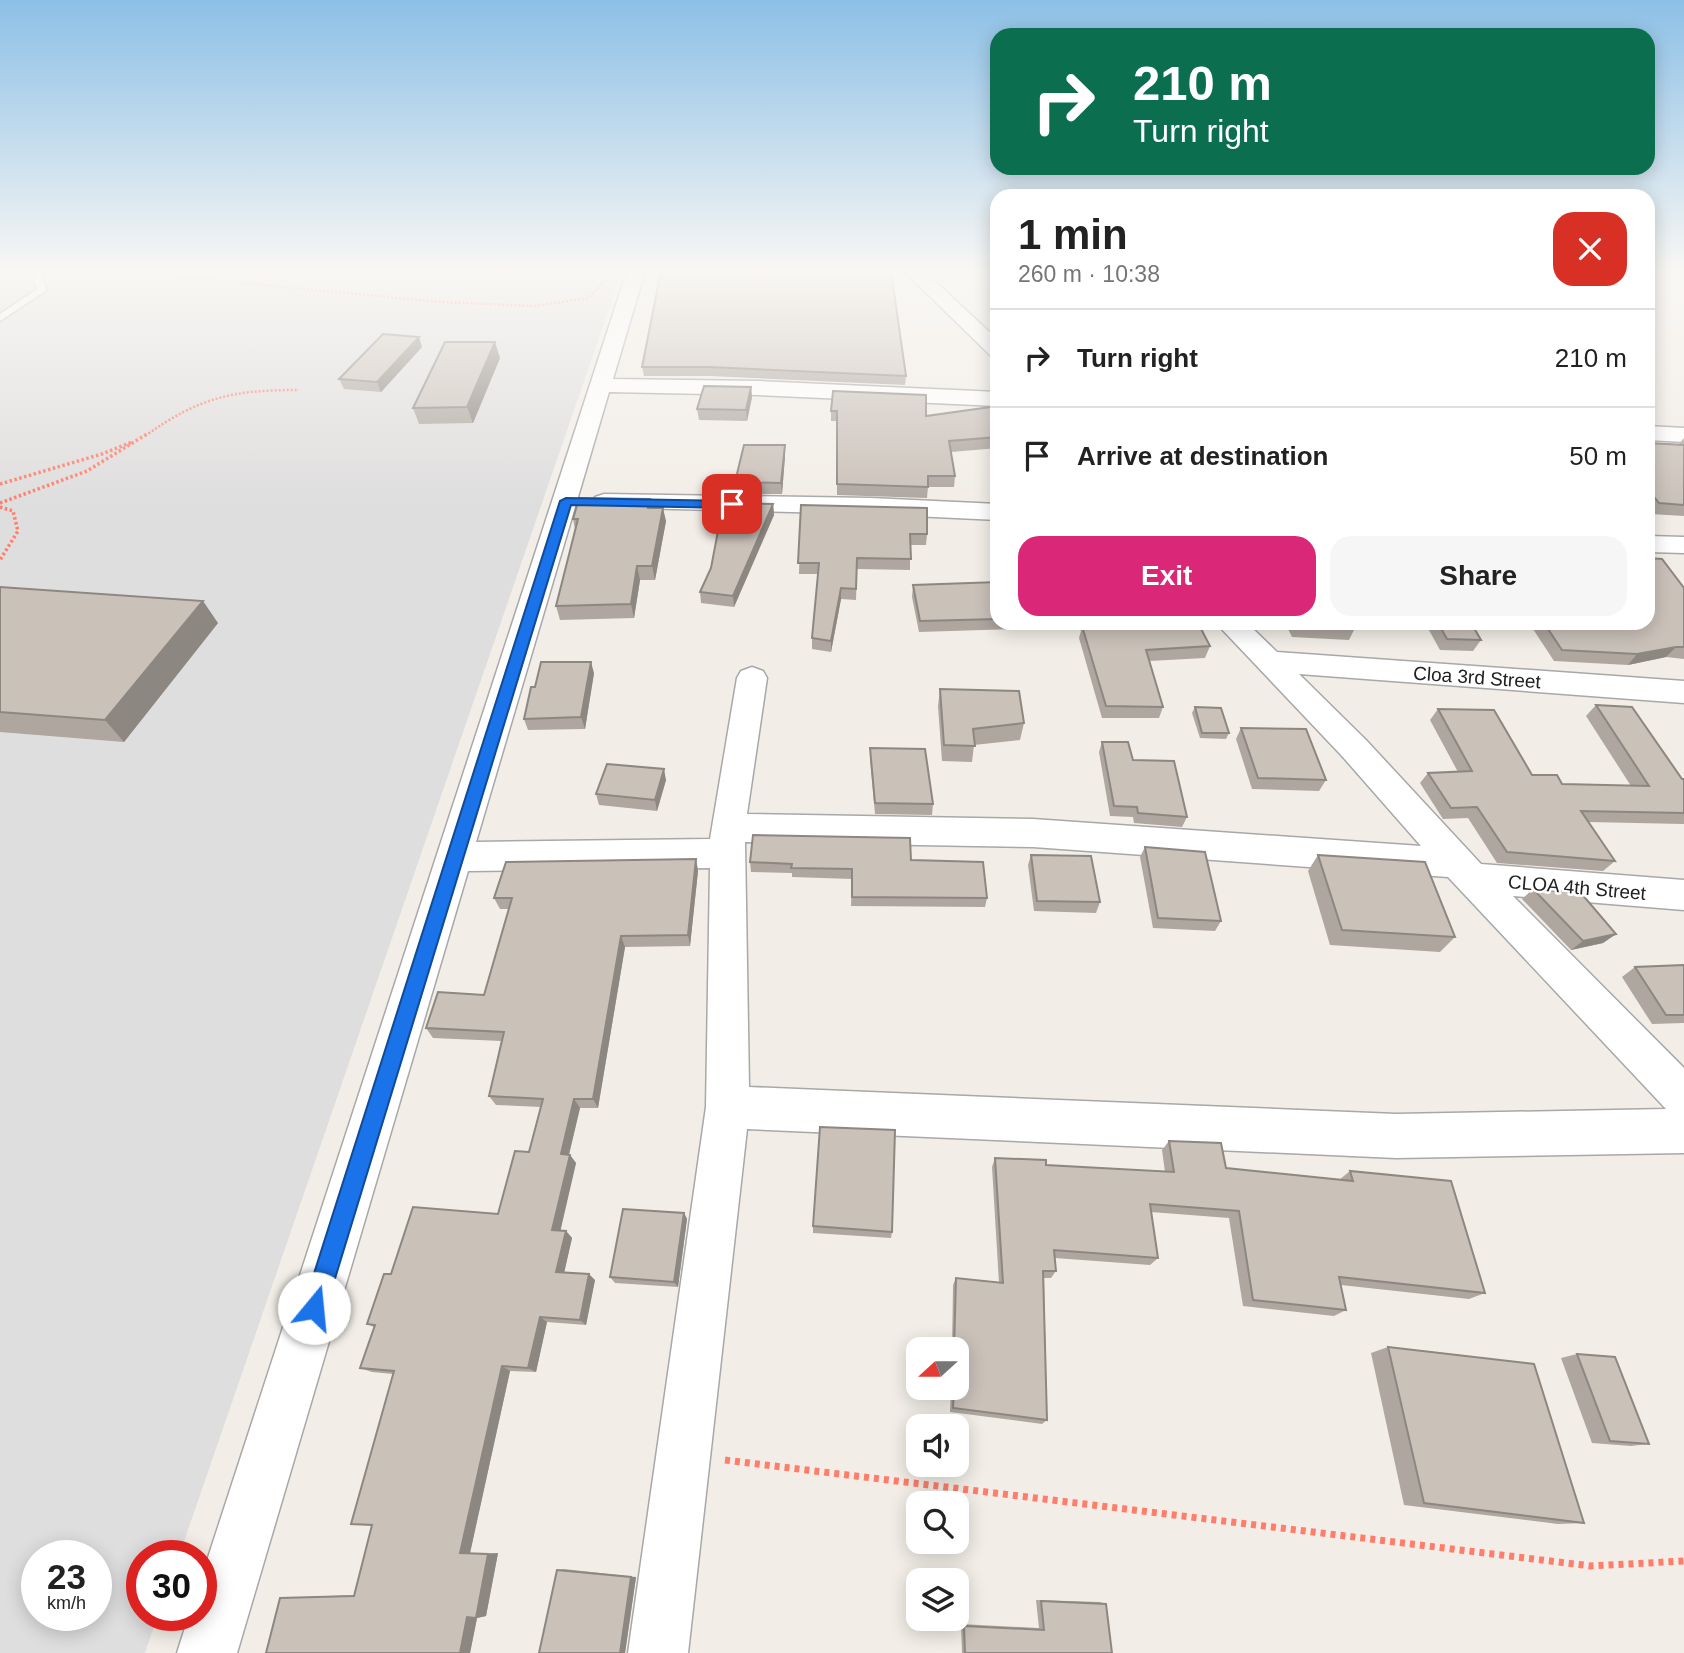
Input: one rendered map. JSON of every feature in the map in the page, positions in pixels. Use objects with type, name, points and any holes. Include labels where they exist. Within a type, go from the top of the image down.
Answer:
[{"type":"street","points":[[207,1653],[566,501],[611,348]]},
{"type":"street","points":[[599,385],[640,388],[758,388],[990,398]]},
{"type":"street","points":[[1655,433],[1684,435]]},
{"type":"street","points":[[566,501],[857,506],[990,512]]},
{"type":"street","points":[[1655,544],[1684,545]]},
{"type":"street","points":[[1237,630],[1354,748],[1464,870],[1684,1098]]},
{"type":"street","name":"Cloa 3rd Street","points":[[1270,662],[1684,692]]},
{"type":"street","points":[[657,1653],[728,1107],[727,841],[752,678]]},
{"type":"street","name":"CLOA 4th Street","points":[[455,857],[727,841],[1033,833],[1464,870],[1684,895]]},
{"type":"street","points":[[728,1107],[1396,1136],[1684,1131]]},
{"type":"path","points":[[0,505],[27,491],[71,479],[144,438],[195,405],[246,391],[299,390]]},
{"type":"path","points":[[0,484],[102,454],[144,438]]},
{"type":"path","points":[[0,505],[13,511],[18,531],[0,560]]},
{"type":"path","points":[[682,1455],[1591,1566],[1684,1560]]},
{"type":"shaded area","points":[[0,348],[595,348],[185,1540],[126,1540],[126,1631],[153,1631],[145,1653],[0,1653]]},
{"type":"building","points":[[369,348],[409,348],[377,382],[339,379]]},
{"type":"building","points":[[442,348],[492,348],[467,407],[413,408]]},
{"type":"building","points":[[646,348],[902,348],[906,376],[709,367],[642,367]]},
{"type":"building","points":[[704,386],[751,387],[746,410],[697,409]]},
{"type":"building","points":[[833,391],[926,395],[926,416],[990,407],[990,438],[949,441],[955,476],[928,476],[928,487],[837,484],[837,411],[831,411]]},
{"type":"building","points":[[1655,443],[1684,445],[1684,505],[1659,503],[1655,498]]},
{"type":"building","points":[[744,445],[785,445],[781,483],[735,482]]},
{"type":"building","points":[[579,498],[650,499],[648,508],[663,508],[652,566],[637,566],[631,604],[556,606],[578,519],[573,519]]},
{"type":"building","points":[[733,503],[773,504],[733,596],[700,592],[711,568],[718,531],[729,531]]},
{"type":"building","points":[[801,505],[927,508],[927,534],[910,534],[911,559],[857,558],[856,589],[841,588],[831,641],[812,638],[819,563],[798,563]]},
{"type":"building","points":[[1655,558],[1662,559],[1684,588],[1684,647],[1637,654],[1562,650],[1549,630],[1655,630]]},
{"type":"building","points":[[990,582],[990,619],[920,621],[913,585]]},
{"type":"building","points":[[0,587],[203,601],[105,720],[0,712]]},
{"type":"building","points":[[1083,630],[1202,630],[1210,646],[1146,650],[1163,707],[1106,706]]},
{"type":"building","points":[[1442,630],[1475,630],[1481,640],[1447,639]]},
{"type":"building","points":[[541,662],[591,662],[581,717],[524,719],[531,687],[535,687]]},
{"type":"building","points":[[940,689],[1019,691],[1024,723],[973,729],[975,746],[944,745]]},
{"type":"building","points":[[1596,705],[1632,707],[1684,779],[1684,813],[1581,811],[1615,861],[1507,852],[1477,807],[1451,808],[1428,773],[1472,771],[1438,709],[1494,710],[1532,775],[1557,775],[1562,784],[1649,786]]},
{"type":"building","points":[[1195,707],[1221,708],[1229,733],[1202,733]]},
{"type":"building","points":[[1241,728],[1306,729],[1326,780],[1258,778]]},
{"type":"building","points":[[1102,742],[1128,742],[1133,760],[1174,761],[1187,817],[1138,813],[1137,807],[1114,806]]},
{"type":"building","points":[[870,748],[925,749],[933,804],[875,803]]},
{"type":"building","points":[[607,764],[664,769],[655,800],[596,794]]},
{"type":"building","points":[[753,835],[910,838],[911,860],[983,862],[987,898],[852,897],[852,869],[791,868],[792,864],[750,862]]},
{"type":"building","points":[[1145,847],[1205,852],[1221,921],[1158,918]]},
{"type":"building","points":[[1031,855],[1091,856],[1100,902],[1037,901]]},
{"type":"building","points":[[1318,855],[1425,862],[1455,937],[1342,930]]},
{"type":"building","points":[[696,859],[688,935],[621,936],[593,1099],[574,1099],[561,1154],[570,1155],[552,1230],[566,1231],[556,1272],[589,1274],[580,1320],[540,1317],[528,1368],[502,1366],[460,1553],[488,1554],[476,1618],[467,1617],[460,1653],[266,1653],[280,1598],[354,1596],[372,1525],[351,1524],[394,1371],[360,1368],[375,1325],[367,1324],[384,1274],[391,1274],[413,1207],[498,1214],[515,1151],[529,1152],[543,1099],[489,1096],[504,1032],[426,1028],[438,992],[484,995],[512,898],[494,898],[506,862]]},
{"type":"building","points":[[1533,889],[1581,893],[1616,934],[1583,941]]},
{"type":"building","points":[[1684,965],[1684,1015],[1666,1015],[1635,967]]},
{"type":"building","points":[[820,1127],[895,1130],[892,1232],[813,1226]]},
{"type":"building","points":[[1169,1141],[1221,1143],[1226,1168],[1353,1181],[1350,1171],[1451,1181],[1485,1293],[1339,1277],[1346,1310],[1253,1300],[1239,1211],[1150,1204],[1158,1258],[1054,1250],[1056,1271],[1043,1271],[1047,1420],[953,1408],[953,1400],[970,1400],[970,1337],[954,1337],[956,1278],[1003,1283],[995,1158],[1046,1160],[1046,1165],[1174,1172]]},
{"type":"building","points":[[623,1209],[684,1213],[674,1282],[610,1277]]},
{"type":"building","points":[[1388,1347],[1534,1364],[1584,1523],[1424,1503]]},
{"type":"building","points":[[1577,1354],[1615,1357],[1649,1444],[1610,1441]]},
{"type":"building","points":[[557,1570],[631,1577],[620,1653],[539,1653]]},
{"type":"building","points":[[1041,1601],[1106,1604],[1112,1653],[965,1653],[964,1631],[969,1631],[969,1626],[1044,1630]]},
{"type":"route","points":[[314,1308],[566,501],[732,504]]}]
